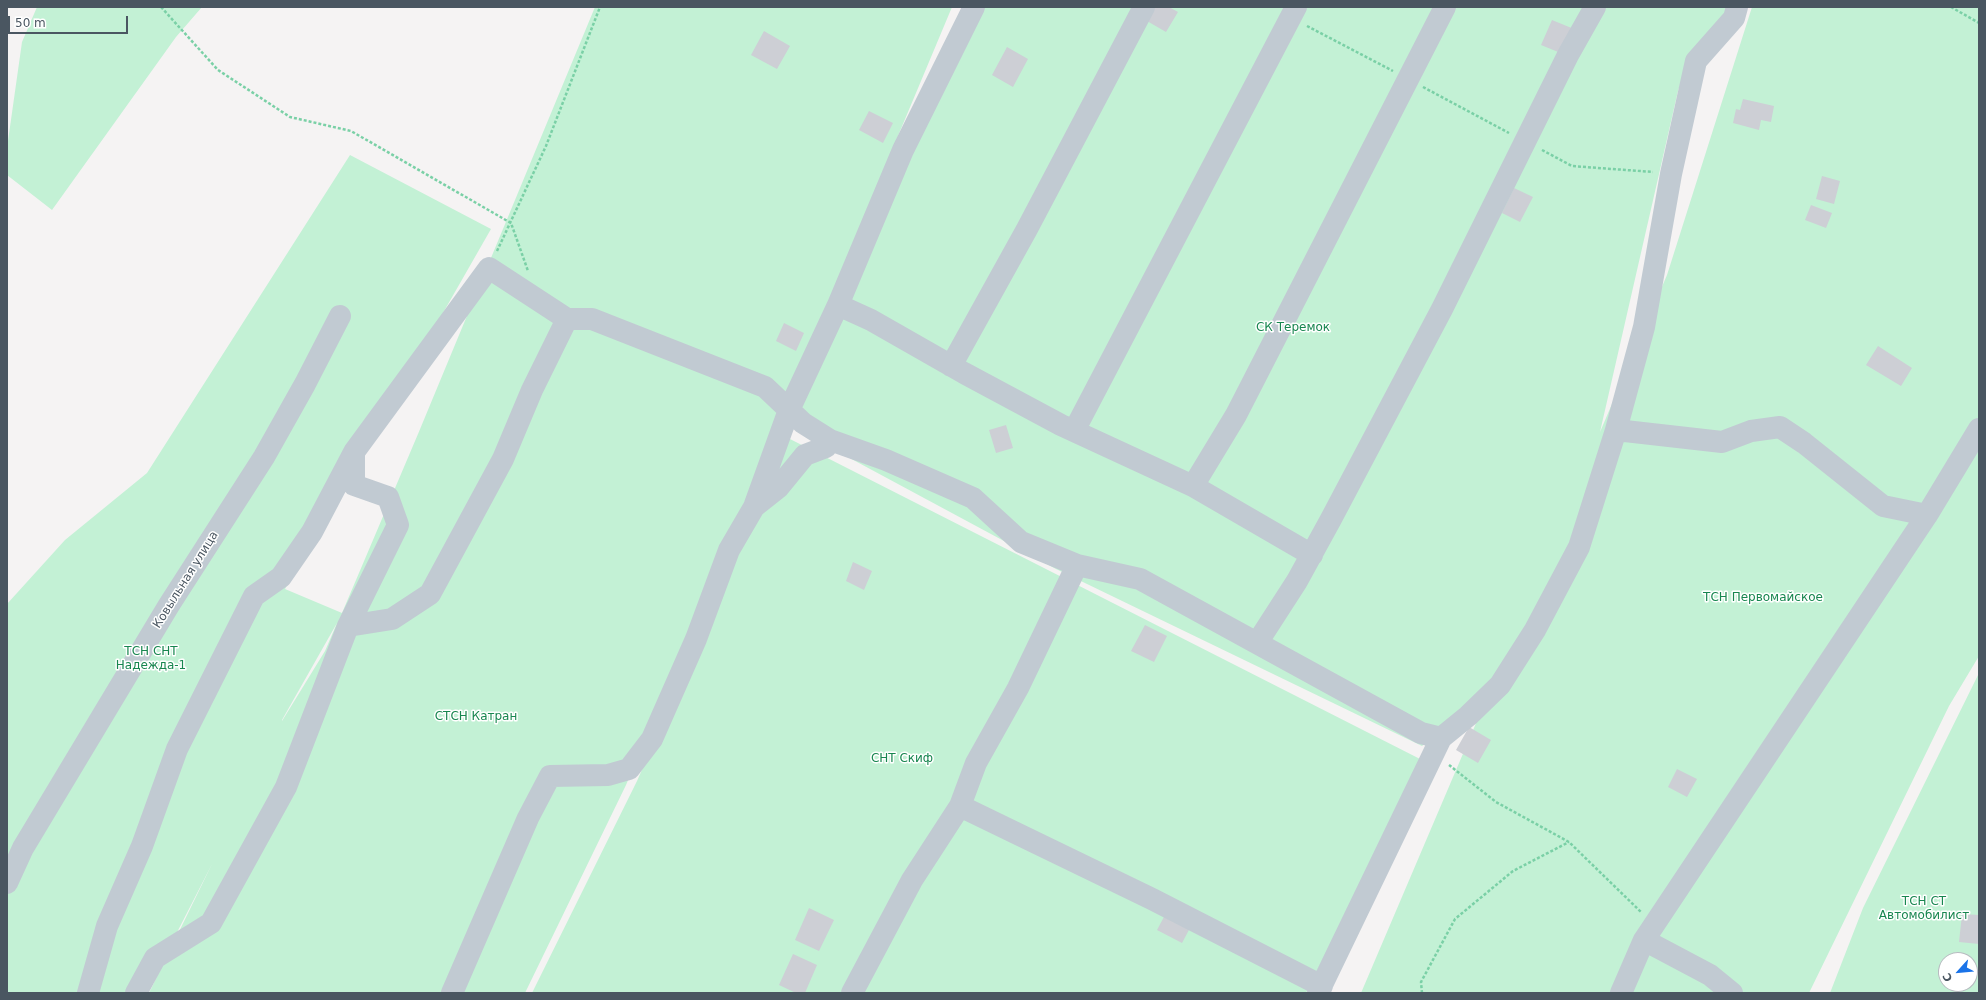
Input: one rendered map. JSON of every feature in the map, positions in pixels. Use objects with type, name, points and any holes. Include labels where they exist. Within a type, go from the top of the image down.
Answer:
[{"type":"lane","points":[[452,993],[528,818],[550,776],[608,775],[629,769],[652,740],[696,639],[729,550],[754,507],[789,410],[838,305],[903,150],[974,7]]},
{"type":"lane","points":[[950,366],[1027,229],[1144,7]]},
{"type":"lane","points":[[1193,486],[1236,414],[1445,7]]},
{"type":"lane","points":[[1257,643],[1312,555],[1442,309],[1568,55],[1595,7]]},
{"type":"lane","points":[[960,806],[1159,903],[1320,989],[1438,746],[1500,685],[1535,630],[1579,547],[1616,430],[1644,327],[1671,174],[1696,61],[1734,18],[1737,7]]},
{"type":"lane","points":[[1074,431],[1298,14]]},
{"type":"lane","points":[[88,993],[107,926],[142,846],[177,749],[254,596],[282,577],[312,532],[354,452],[489,268],[567,319],[592,319],[765,387],[803,422],[830,440],[886,460],[973,498],[1021,542],[1077,565],[1140,580],[1421,733],[1438,746]]},
{"type":"lane","points":[[838,305],[871,320],[950,366],[1074,431],[1193,486],[1312,555]]},
{"type":"lane","name":"Ковыльная улица","points":[[7,883],[23,848],[169,605],[264,457],[305,384],[340,316]]},
{"type":"lane","points":[[348,626],[392,619],[430,594],[504,459],[532,390],[567,319]]},
{"type":"lane","points":[[1616,430],[1722,442],[1751,431],[1780,427],[1804,443],[1883,506],[1927,514]]},
{"type":"lane","points":[[1621,993],[1649,933],[1927,514],[1979,429]]},
{"type":"lane","points":[[754,507],[778,488],[805,455],[826,447],[830,440]]},
{"type":"lane","points":[[136,993],[155,958],[211,923],[286,787],[348,626],[398,525],[388,497],[354,485],[354,452]]},
{"type":"lane","points":[[852,993],[912,880],[960,806],[976,763],[1018,688],[1077,565]]},
{"type":"lane","points":[[1649,933],[1710,975],[1732,993]]},
{"type":"path","points":[[162,7],[218,70],[290,117],[351,131],[511,223],[529,272]]},
{"type":"path","points":[[489,268],[546,146],[600,7]]},
{"type":"path","points":[[1951,7],[1979,23]]},
{"type":"path","points":[[1298,14],[1398,74]]},
{"type":"path","points":[[1418,85],[1516,137]]},
{"type":"path","points":[[1537,148],[1572,166],[1671,174]]},
{"type":"path","points":[[1438,746],[1496,802],[1569,842],[1649,933]]},
{"type":"path","points":[[1422,993],[1421,982],[1455,919],[1513,871],[1569,842]]},
{"type":"green space","points":[[37,7],[202,7],[176,37],[52,210],[7,175],[7,148],[22,42]]},
{"type":"green space","name":"СТСН Катран","points":[[595,7],[952,7],[626,785],[525,993],[149,993],[212,864],[146,993],[7,993],[7,604],[65,540],[147,473],[350,155],[491,229],[285,589],[342,613]],"holes":[[[337,623],[325,651],[282,721]]]},
{"type":"green space","points":[[967,7],[1728,7],[1725,16],[1690,54],[1678,91],[1600,432],[1667,275],[1752,7],[1979,7],[1979,656],[1949,706],[1809,993],[1361,993],[1494,681],[1422,746],[1056,569],[792,427]]},
{"type":"green space","name":"СНТ Скиф","points":[[788,438],[1422,760],[1306,993],[532,993],[637,781]]},
{"type":"green space","name":"ТСН СТ Автомобилист","points":[[1979,673],[1979,993],[1830,993],[1863,908]]},
{"type":"building","points":[[1155,7],[1169,7],[1178,12],[1166,32],[1147,21]]},
{"type":"building","points":[[1552,20],[1574,29],[1563,54],[1541,45]]},
{"type":"building","points":[[764,31],[790,46],[777,69],[751,55]]},
{"type":"building","points":[[1007,47],[1028,59],[1013,87],[992,75]]},
{"type":"building","points":[[1743,99],[1774,106],[1771,122],[1761,120],[1759,130],[1733,123],[1736,109],[1740,110]]},
{"type":"building","points":[[869,111],[893,123],[883,143],[859,130]]},
{"type":"building","points":[[1822,176],[1840,181],[1834,204],[1816,199]]},
{"type":"building","points":[[1514,188],[1533,197],[1520,222],[1502,213]]},
{"type":"building","points":[[1811,205],[1832,213],[1826,228],[1805,220]]},
{"type":"building","points":[[784,323],[804,333],[796,351],[776,341]]},
{"type":"building","points":[[1878,346],[1912,368],[1901,386],[1866,365]]},
{"type":"building","points":[[1006,425],[1013,448],[996,453],[989,430]]},
{"type":"building","points":[[853,562],[872,571],[864,590],[846,581]]},
{"type":"building","points":[[1145,625],[1167,636],[1154,662],[1131,651]]},
{"type":"building","points":[[1469,727],[1491,740],[1478,763],[1456,750]]},
{"type":"building","points":[[1677,769],[1697,779],[1687,797],[1668,787]]},
{"type":"building","points":[[809,908],[834,920],[819,951],[795,940]]},
{"type":"building","points":[[1962,914],[1979,915],[1979,944],[1959,942]]},
{"type":"building","points":[[1165,915],[1190,928],[1182,943],[1157,930]]},
{"type":"building","points":[[793,954],[817,965],[805,993],[796,993],[779,985]]},
{"type":"park label","name":"СК Теремок","points":[[1293,328]]},
{"type":"park label","name":"ТСН Первомайское","points":[[1763,598]]},
{"type":"park label","name":"ТСН СНТ Надежда-1","points":[[151,659]]}]
